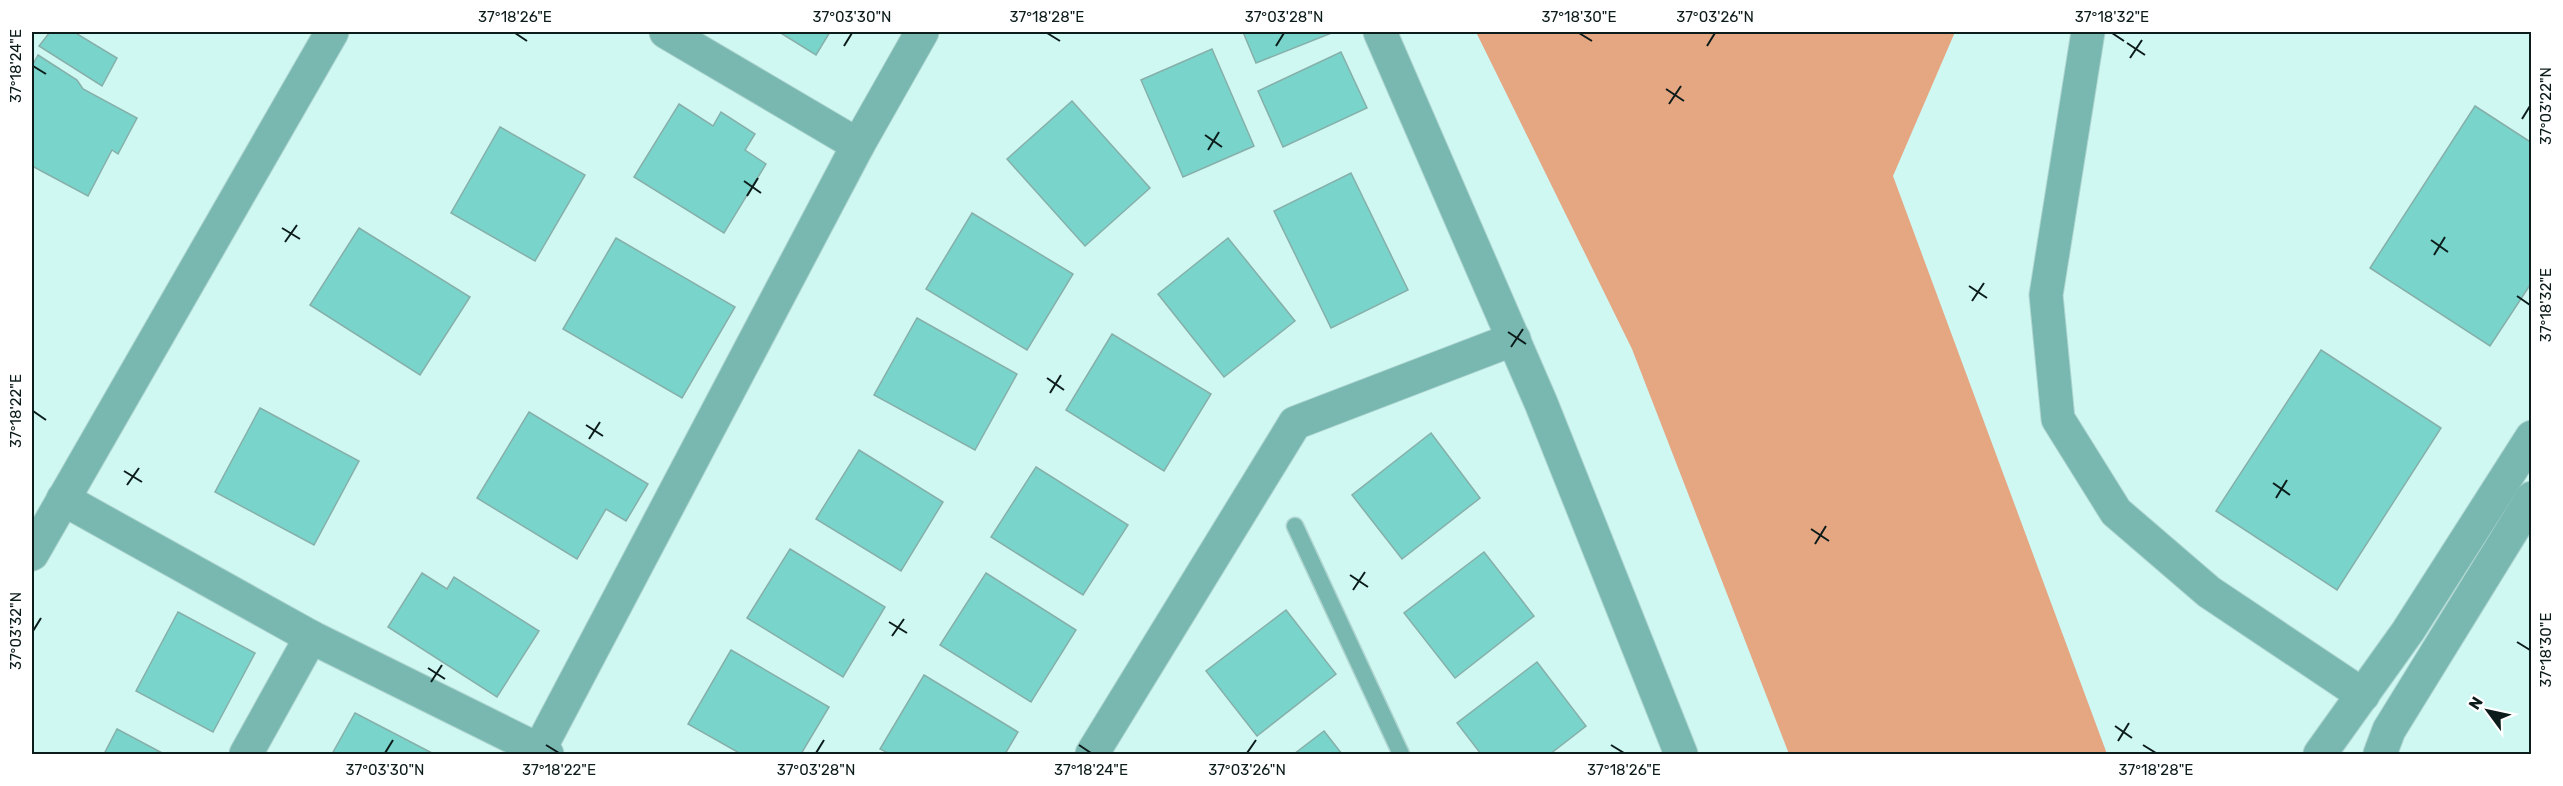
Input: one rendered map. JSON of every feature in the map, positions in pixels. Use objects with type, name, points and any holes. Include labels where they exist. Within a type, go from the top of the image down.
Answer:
[{"type":"street","points":[[32,554],[332,32]]},
{"type":"street","points":[[666,32],[858,145]]},
{"type":"street","points":[[63,499],[311,637],[541,753],[858,145],[922,32]]},
{"type":"street","points":[[1380,32],[1514,339],[1681,754]]},
{"type":"street","points":[[2088,32],[2046,295],[2058,419],[2116,512],[2209,592],[2363,695]]},
{"type":"street","points":[[1092,754],[1295,423],[1514,339]]},
{"type":"street","points":[[2320,754],[2408,631],[2532,437]]},
{"type":"street","points":[[2380,754],[2389,730],[2532,498]]},
{"type":"street","points":[[246,754],[311,637]]},
{"type":"lane","points":[[1295,526],[1401,754]]},
{"type":"shaded area","points":[[1476,32],[1955,32],[1893,176],[2107,754],[1789,754],[1632,349]]},
{"type":"building","points":[[50,32],[74,32],[117,58],[102,86],[39,46]]},
{"type":"building","points":[[779,32],[830,32],[816,55]]},
{"type":"building","points":[[1243,32],[1334,32],[1256,63]]},
{"type":"building","points":[[1212,49],[1254,146],[1183,177],[1141,80]]},
{"type":"building","points":[[1341,52],[1367,108],[1283,147],[1258,91]]},
{"type":"building","points":[[38,55],[77,80],[83,89],[137,118],[118,154],[112,150],[88,196],[32,166],[32,66]]},
{"type":"building","points":[[1072,101],[1150,188],[1085,246],[1007,159]]},
{"type":"building","points":[[679,104],[713,126],[721,112],[755,134],[745,150],[766,164],[724,233],[634,177]]},
{"type":"building","points":[[2475,106],[2532,143],[2532,282],[2490,346],[2370,268]]},
{"type":"building","points":[[500,127],[585,175],[535,261],[451,213]]},
{"type":"building","points":[[1351,173],[1408,290],[1331,328],[1274,211]]},
{"type":"building","points":[[972,213],[1073,274],[1027,350],[926,289]]},
{"type":"building","points":[[359,228],[470,297],[420,375],[310,305]]},
{"type":"building","points":[[616,238],[735,307],[682,398],[563,329]]},
{"type":"building","points":[[1228,238],[1295,321],[1224,377],[1158,294]]},
{"type":"building","points":[[917,318],[1017,374],[975,450],[874,395]]},
{"type":"building","points":[[1112,334],[1211,394],[1164,471],[1066,410]]},
{"type":"building","points":[[2321,350],[2441,428],[2337,590],[2216,511]]},
{"type":"building","points":[[260,408],[359,461],[314,545],[215,492]]},
{"type":"building","points":[[529,412],[648,484],[626,521],[606,509],[577,559],[477,498]]},
{"type":"building","points":[[1431,433],[1480,498],[1402,559],[1352,495]]},
{"type":"building","points":[[859,450],[943,502],[901,571],[816,519]]},
{"type":"building","points":[[1036,467],[1128,525],[1083,595],[991,537]]},
{"type":"building","points":[[790,549],[885,607],[843,677],[747,618]]},
{"type":"building","points":[[1484,552],[1534,616],[1455,678],[1404,613]]},
{"type":"building","points":[[422,573],[447,589],[454,577],[539,631],[497,697],[388,627]]},
{"type":"building","points":[[986,573],[1076,630],[1031,702],[940,645]]},
{"type":"building","points":[[1286,610],[1336,674],[1257,736],[1206,671]]},
{"type":"building","points":[[178,612],[255,653],[213,732],[136,691]]},
{"type":"building","points":[[731,650],[829,707],[801,754],[741,754],[688,724]]},
{"type":"building","points":[[1537,662],[1586,726],[1550,754],[1481,754],[1457,723]]},
{"type":"building","points":[[924,675],[1018,732],[1005,754],[890,754],[880,749]]},
{"type":"building","points":[[355,713],[432,753],[332,754]]},
{"type":"building","points":[[117,729],[164,754],[104,754]]},
{"type":"building","points":[[1324,731],[1342,754],[1294,754]]}]
